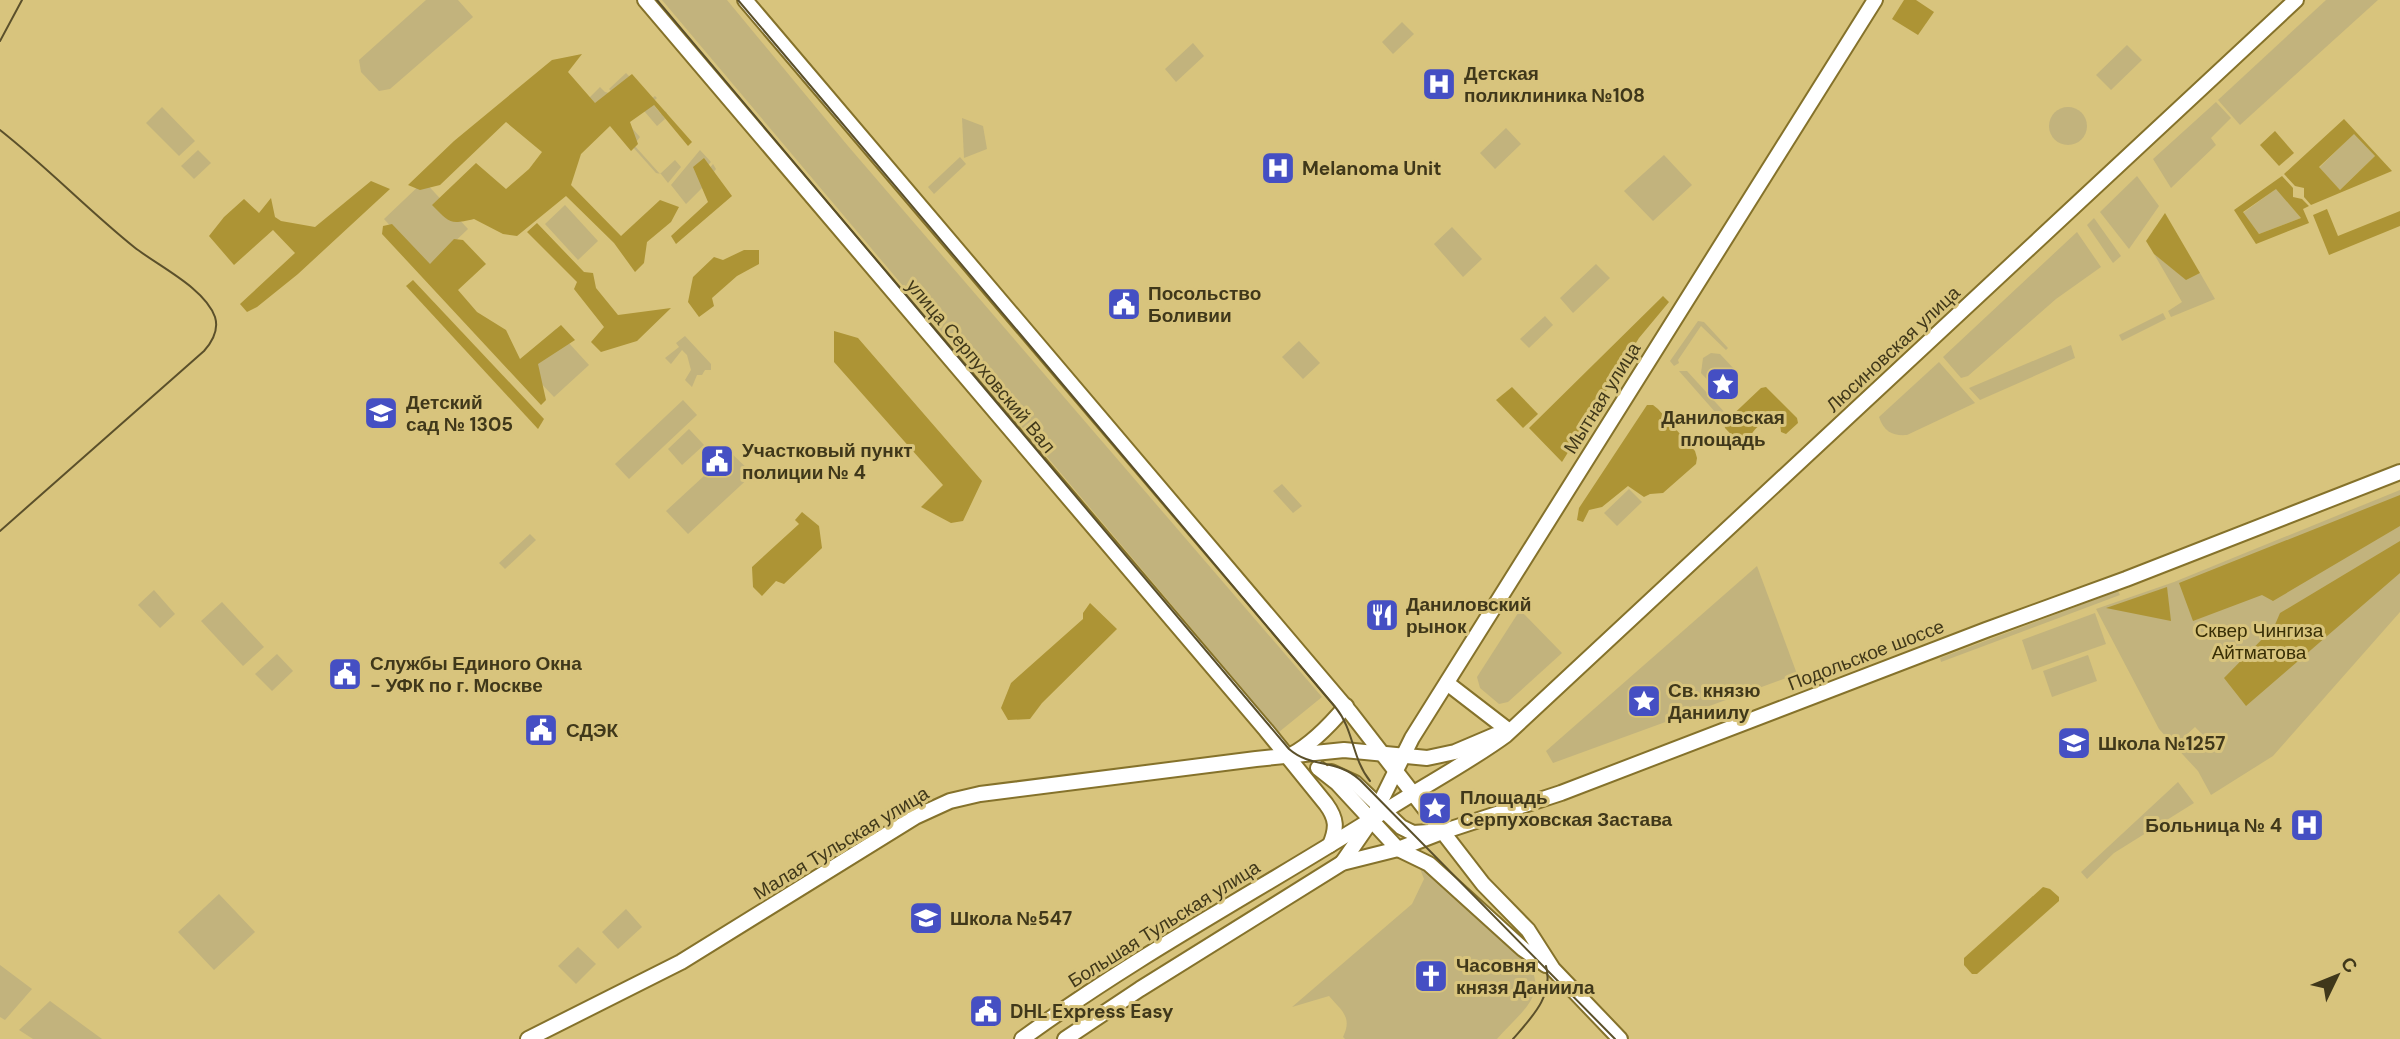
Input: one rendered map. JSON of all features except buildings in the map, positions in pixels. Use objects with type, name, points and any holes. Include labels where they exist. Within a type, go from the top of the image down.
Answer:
[{"type":"main road","name":"улица Серпуховский Вал","points":[[645,0],[1266,730],[1286,757]]},
{"type":"main road","points":[[745,0],[1346,706],[1483,884],[1528,930],[1553,969],[1620,1039]]},
{"type":"main road","name":"Мытная улица","points":[[1371,821],[1382,808],[1403,756],[1447,683],[1875,0]]},
{"type":"main road","name":"Люсиновская улица","points":[[1512,728],[2296,0]]},
{"type":"main road","name":"Подольское шоссе","points":[[1342,863],[1398,849],[1560,793],[2126,579],[2400,472]]},
{"type":"main road","points":[[1447,683],[1512,728]]},
{"type":"main road","points":[[1286,757],[1302,748],[1346,706]]},
{"type":"main road","points":[[1286,757],[1344,750],[1440,757],[1512,728]]},
{"type":"main road","points":[[1382,808],[1413,794],[1482,751],[1512,728]]},
{"type":"main road","points":[[1286,757],[1354,783],[1401,827],[1413,833],[1442,832]]},
{"type":"main road","points":[[1286,757],[1334,814],[1337,829],[1329,845]]},
{"type":"main road","name":"Малая Тульская улица","points":[[528,1039],[681,962],[915,817],[950,801],[980,794],[1286,757]]},
{"type":"main road","points":[[1318,768],[1337,783],[1398,849],[1429,864],[1523,949],[1553,969]]},
{"type":"main road","points":[[1329,845],[1371,821]]},
{"type":"main road","points":[[1065,1039],[1342,863],[1371,821]]},
{"type":"main road","name":"Большая Тульская улица","points":[[1022,1039],[1166,944],[1329,845]]},
{"type":"green space","points":[[426,0],[458,0],[473,17],[390,89],[379,91],[361,72],[359,60]]},
{"type":"green space","points":[[662,0],[727,0],[848,146],[1322,697],[1279,732]]},
{"type":"green space","points":[[2326,0],[2378,0],[2240,125],[2218,100]]},
{"type":"green space","points":[[1402,22],[1414,34],[1393,54],[1382,42]]},
{"type":"green space","points":[[1193,43],[1204,56],[1176,82],[1165,69]]},
{"type":"green space","points":[[2127,45],[2142,60],[2111,90],[2096,75]]},
{"type":"green space","points":[[626,73],[631,75],[650,100],[655,96],[657,98],[652,103],[661,114],[665,111],[667,113],[657,126],[633,98],[624,119],[640,137],[634,145],[660,174],[656,173],[589,98],[600,87],[609,93],[609,89]]},
{"type":"green space","points":[[2216,102],[2231,118],[2211,138],[2216,145],[2171,188],[2153,159]]},
{"type":"green space","points":[[162,107],[195,141],[179,156],[146,123]]},
{"type":"green space","points":[[2068,107],[2081,113],[2087,126],[2081,139],[2068,145],[2055,139],[2049,126],[2055,113]]},
{"type":"green space","points":[[962,118],[983,126],[987,149],[964,158]]},
{"type":"green space","points":[[1506,128],[1521,144],[1495,169],[1480,153]]},
{"type":"green space","points":[[2354,133],[2375,156],[2340,190],[2319,168]]},
{"type":"green space","points":[[198,150],[211,163],[194,179],[181,166]]},
{"type":"green space","points":[[700,150],[711,162],[706,167],[708,170],[713,164],[716,169],[686,204],[671,185]]},
{"type":"green space","points":[[1664,155],[1692,185],[1653,221],[1624,191]]},
{"type":"green space","points":[[960,157],[966,164],[934,194],[928,187]]},
{"type":"green space","points":[[675,160],[681,167],[668,183],[660,174]]},
{"type":"green space","points":[[2137,176],[2159,206],[2129,249],[2100,212]]},
{"type":"green space","points":[[424,181],[468,229],[428,267],[384,219]]},
{"type":"green space","points":[[2277,188],[2301,218],[2259,234],[2243,213]]},
{"type":"green space","points":[[565,205],[598,241],[578,260],[545,224]]},
{"type":"green space","points":[[2094,218],[2121,256],[2113,263],[2087,225]]},
{"type":"green space","points":[[1452,227],[1482,259],[1463,277],[1434,244]]},
{"type":"green space","points":[[2077,232],[2101,267],[2056,299],[1968,376],[1961,378],[1943,357]]},
{"type":"green space","points":[[2154,254],[2186,279],[2200,273],[2215,299],[2171,317],[2168,311],[2182,302]]},
{"type":"green space","points":[[1596,264],[1610,278],[1573,313],[1560,298]]},
{"type":"green space","points":[[2163,313],[2166,319],[2122,341],[2119,335]]},
{"type":"green space","points":[[1545,316],[1553,325],[1529,348],[1520,339]]},
{"type":"green space","points":[[1698,321],[1704,322],[1728,348],[1726,350],[1701,326],[1678,360],[1679,363],[1674,366],[1670,361]]},
{"type":"green space","points":[[556,329],[589,365],[554,397],[520,361]]},
{"type":"green space","points":[[685,336],[711,364],[711,370],[697,375],[692,387],[685,380],[691,370],[687,355],[682,350],[671,364],[665,358],[679,347],[676,343]]},
{"type":"green space","points":[[1299,341],[1320,363],[1303,379],[1282,357]]},
{"type":"green space","points":[[2071,345],[2075,358],[1980,400],[1969,388]]},
{"type":"green space","points":[[1711,353],[1720,354],[1735,370],[1737,378],[1730,389],[1717,390],[1701,373],[1703,358]]},
{"type":"green space","points":[[1939,362],[1975,403],[1907,435],[1890,432],[1879,417]]},
{"type":"green space","points":[[1679,371],[1687,371],[1728,416],[1723,421]]},
{"type":"green space","points":[[683,400],[697,415],[629,479],[615,464]]},
{"type":"green space","points":[[689,429],[704,445],[682,465],[668,449]]},
{"type":"green space","points":[[730,452],[753,474],[688,534],[666,511]]},
{"type":"green space","points":[[1282,484],[1302,506],[1293,513],[1273,491]]},
{"type":"green space","points":[[1629,489],[1642,502],[1617,526],[1604,513]]},
{"type":"green space","name":"Сквер Чингиза Айтматова","points":[[2400,490],[2400,612],[2273,756],[2211,795],[2198,771],[2159,729],[2096,609],[2174,582]],"holes":[[[2195,727],[2208,740],[2196,752],[2183,738]]]},
{"type":"green space","points":[[530,534],[536,540],[505,569],[499,563]]},
{"type":"green space","points":[[1757,566],[1797,674],[1553,763],[1546,751]]},
{"type":"green space","points":[[154,590],[175,614],[160,628],[138,605]]},
{"type":"green space","points":[[2118,591],[2120,595],[1941,662],[1940,658]]},
{"type":"green space","points":[[222,602],[264,647],[243,666],[201,621]]},
{"type":"green space","points":[[1520,610],[1562,653],[1508,702],[1499,704],[1480,688],[1477,677]]},
{"type":"green space","points":[[2095,613],[2106,644],[2032,670],[2022,640]]},
{"type":"green space","points":[[277,654],[293,671],[272,691],[255,674]]},
{"type":"green space","points":[[2088,655],[2097,681],[2052,697],[2043,671]]},
{"type":"green space","points":[[2178,782],[2194,803],[2114,853],[2087,879],[2081,872]]},
{"type":"green space","points":[[1419,866],[1519,948],[1529,963],[1535,987],[1532,997],[1527,1007],[1497,1039],[1345,1039],[1346,1019],[1329,996],[1292,1007],[1412,904],[1424,879]]},
{"type":"green space","points":[[219,894],[255,932],[214,970],[178,932]]},
{"type":"green space","points":[[626,909],[642,927],[618,949],[602,932]]},
{"type":"green space","points":[[578,947],[596,964],[576,984],[558,966]]},
{"type":"green space","points":[[0,965],[32,989],[5,1020],[0,1017]]},
{"type":"green space","points":[[50,1001],[102,1039],[33,1039],[19,1030]]},
{"type":"shaded area","points":[[1904,0],[1916,0],[1934,12],[1918,35],[1892,19]]},
{"type":"shaded area","points":[[582,54],[568,72],[595,103],[632,74],[692,142],[688,146],[654,105],[630,122],[638,144],[631,151],[610,126],[581,154],[571,185],[621,236],[660,200],[679,207],[671,222],[647,242],[644,263],[635,272],[614,243],[566,196],[517,236],[503,234],[474,219],[450,221],[432,205],[476,163],[506,189],[529,169],[542,152],[506,122],[440,185],[420,190],[408,185],[454,141],[552,60]]},
{"type":"shaded area","points":[[2344,119],[2392,171],[2311,205],[2304,197],[2304,188],[2295,186],[2284,174]],"holes":[[[2354,134],[2375,156],[2340,190],[2319,167]]]},
{"type":"shaded area","points":[[2275,131],[2294,153],[2279,166],[2260,145]]},
{"type":"shaded area","points":[[704,158],[732,196],[676,244],[671,236],[708,202],[693,167]]},
{"type":"shaded area","points":[[2282,176],[2293,188],[2293,197],[2302,199],[2309,206],[2303,209],[2309,223],[2256,244],[2234,210]],"holes":[[[2276,189],[2301,218],[2259,234],[2243,212]]]},
{"type":"shaded area","points":[[371,181],[390,189],[298,274],[247,312],[240,304],[295,253],[273,230],[234,265],[209,236],[224,217],[244,199],[259,213],[271,198],[275,217],[281,221],[315,227]]},
{"type":"shaded area","points":[[2327,209],[2338,236],[2400,211],[2400,226],[2329,255],[2313,215]]},
{"type":"shaded area","points":[[2165,213],[2200,273],[2186,280],[2154,254],[2146,241]]},
{"type":"shaded area","points":[[537,223],[584,272],[593,273],[596,288],[618,315],[671,308],[637,341],[601,352],[591,342],[604,327],[574,289],[577,282],[527,232]]},
{"type":"shaded area","points":[[392,224],[430,264],[454,239],[463,240],[486,264],[458,290],[477,312],[506,330],[520,359],[561,325],[575,340],[538,364],[546,400],[541,405],[382,234],[383,226]]},
{"type":"shaded area","points":[[744,250],[759,250],[759,264],[737,276],[712,298],[714,306],[699,317],[688,302],[693,277],[714,257],[723,260]]},
{"type":"shaded area","points":[[413,280],[544,419],[538,429],[406,286]]},
{"type":"shaded area","points":[[1663,296],[1669,302],[1639,338],[1562,462],[1529,428]]},
{"type":"shaded area","points":[[834,331],[858,338],[982,481],[963,521],[951,523],[921,507],[943,485],[834,362]]},
{"type":"shaded area","points":[[1512,387],[1538,414],[1523,428],[1496,400]]},
{"type":"shaded area","points":[[1766,387],[1797,418],[1798,423],[1786,434],[1781,432],[1779,415],[1776,411],[1771,411],[1749,441],[1740,444],[1725,428],[1724,423],[1761,388]]},
{"type":"shaded area","points":[[1647,405],[1658,409],[1695,451],[1696,464],[1663,493],[1644,497],[1628,486],[1602,507],[1589,510],[1583,522],[1577,520],[1579,508]]},
{"type":"shaded area","points":[[2400,495],[2400,526],[2273,601],[2262,595],[2193,621],[2179,583]]},
{"type":"shaded area","points":[[802,512],[819,526],[822,548],[784,584],[776,581],[762,596],[753,587],[752,567],[799,524],[795,520]]},
{"type":"shaded area","points":[[2400,541],[2400,573],[2246,706],[2224,678],[2274,627],[2280,613]]},
{"type":"shaded area","points":[[2167,587],[2171,621],[2106,608]]},
{"type":"shaded area","points":[[1090,603],[1117,629],[1042,703],[1030,719],[1008,720],[1001,708],[1011,683],[1083,619],[1083,613]]},
{"type":"shaded area","points":[[2043,887],[2050,889],[2059,897],[2059,901],[1977,974],[1972,974],[1964,965],[1964,958]]},
{"type":"tram line","points":[[0,41],[22,0]]},
{"type":"tram line","points":[[657,0],[1289,749],[1306,759],[1342,769],[1360,780],[1615,1039]]},
{"type":"tram line","points":[[738,0],[1336,708],[1370,781]]},
{"type":"tram line","points":[[0,130],[134,247],[202,296],[215,317],[216,327],[212,340],[204,351],[0,531]]},
{"type":"tram line","points":[[1513,1039],[1544,997],[1548,977],[1546,966]]},
{"type":"place","name":"Детская поликлиника №108","points":[[1439,84]]},
{"type":"place","name":"Melanoma Unit","points":[[1278,168]]},
{"type":"place","name":"Посольство Боливии","points":[[1124,304]]},
{"type":"place","name":"Даниловская площадь","points":[[1723,384]]},
{"type":"place","name":"Детский сад № 1305","points":[[381,413]]},
{"type":"place","name":"Участковый пункт полиции № 4","points":[[717,461]]},
{"type":"place","name":"Даниловский рынок","points":[[1382,615]]},
{"type":"place","name":"Службы Единого Окна - УФК по г. Москве","points":[[345,674]]},
{"type":"place","name":"Св. князю Даниилу","points":[[1644,701]]},
{"type":"place","name":"СДЭК","points":[[541,730]]},
{"type":"place","name":"Школа №1257","points":[[2074,743]]},
{"type":"place","name":"Площадь Серпуховская Застава","points":[[1435,808]]},
{"type":"place","name":"Больница № 4","points":[[2307,825]]},
{"type":"place","name":"Школа №547","points":[[926,918]]},
{"type":"place","name":"Часовня князя Даниила","points":[[1431,976]]},
{"type":"place","name":"DHL Express Easy","points":[[986,1011]]}]
